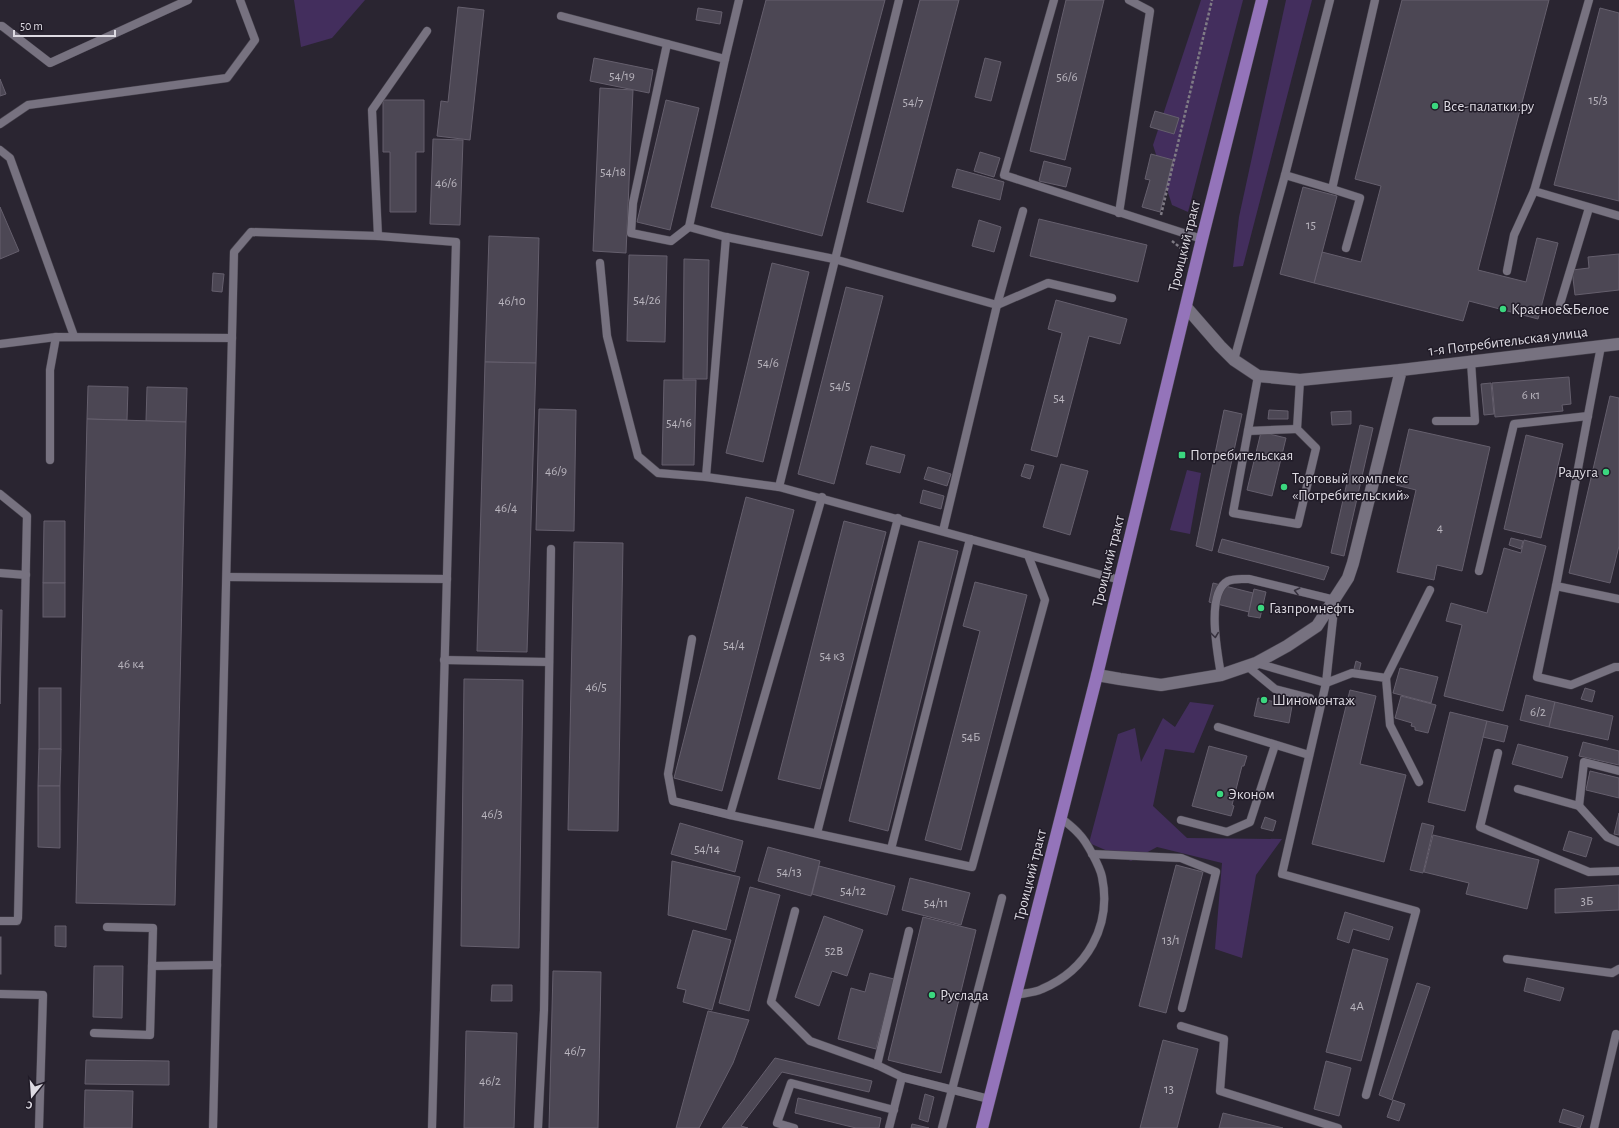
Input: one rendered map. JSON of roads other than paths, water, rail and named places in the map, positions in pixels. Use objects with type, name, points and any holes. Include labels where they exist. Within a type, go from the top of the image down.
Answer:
[{"type":"main road","name":"Троицкий тракт","points":[[982,1128],[1097,675],[1202,239],[1262,0]]},
{"type":"street","name":"1-я Потребительская улица","points":[[1186,307],[1234,360],[1258,376],[1300,380],[1401,370],[1619,344]]},
{"type":"street","points":[[1097,675],[1160,685],[1220,675],[1252,665],[1287,646],[1318,626],[1348,578],[1353,563],[1401,370]]},
{"type":"lane","points":[[0,26],[50,63],[188,0]]},
{"type":"lane","points":[[0,124],[28,105],[227,78],[255,40],[240,0]]},
{"type":"lane","points":[[667,44],[633,203],[631,233],[671,241],[689,227],[739,0]]},
{"type":"lane","points":[[779,487],[899,0]]},
{"type":"lane","points":[[1054,0],[1004,175],[1202,239]]},
{"type":"lane","points":[[1119,213],[1150,11],[1128,0]]},
{"type":"lane","points":[[1234,360],[1285,175],[1330,0]]},
{"type":"lane","points":[[1332,189],[1375,0]]},
{"type":"lane","points":[[1507,271],[1514,235],[1534,191],[1589,0]]},
{"type":"lane","points":[[561,16],[725,59]]},
{"type":"lane","points":[[378,236],[372,110],[427,31]]},
{"type":"lane","points":[[0,150],[10,158],[74,336]]},
{"type":"lane","points":[[1285,175],[1360,198],[1346,248]]},
{"type":"lane","points":[[1534,191],[1619,216]]},
{"type":"lane","points":[[1560,304],[1589,208]]},
{"type":"lane","points":[[943,531],[997,305],[1023,211]]},
{"type":"lane","points":[[689,227],[726,237],[834,259],[997,305],[1048,283],[1112,298]]},
{"type":"lane","points":[[213,1128],[234,252],[251,232],[378,236],[456,242],[432,1128]]},
{"type":"lane","points":[[706,477],[726,237]]},
{"type":"lane","points":[[600,263],[607,336],[638,456],[658,473],[706,477],[779,487],[822,497],[1120,580]]},
{"type":"lane","points":[[0,344],[56,336],[232,338]]},
{"type":"lane","points":[[50,460],[50,370],[56,336]]},
{"type":"lane","points":[[1601,346],[1556,586],[1537,677],[1571,685],[1615,667],[1619,668]]},
{"type":"lane","points":[[1436,421],[1475,421],[1471,362]]},
{"type":"lane","points":[[1248,431],[1297,429],[1316,448],[1298,524],[1233,513],[1258,376]]},
{"type":"lane","points":[[1297,429],[1300,380]]},
{"type":"lane","points":[[1479,571],[1514,424],[1588,416]]},
{"type":"lane","points":[[0,494],[27,516],[18,918],[17,921],[0,921]]},
{"type":"lane","points":[[730,815],[822,497]]},
{"type":"lane","points":[[817,833],[898,518]]},
{"type":"lane","points":[[891,849],[970,539]]},
{"type":"lane","points":[[538,1128],[544,1010],[551,549]]},
{"type":"lane","points":[[692,639],[668,774],[672,801],[730,815],[972,867],[1045,600],[1028,554]]},
{"type":"lane","points":[[0,572],[26,575]]},
{"type":"lane","points":[[227,577],[447,579]]},
{"type":"lane","points":[[1220,675],[1214,613],[1220,588],[1226,582],[1234,579],[1249,579],[1335,600],[1326,683],[1282,874],[1416,911],[1366,1094]]},
{"type":"lane","points":[[1556,586],[1619,599]]},
{"type":"lane","points":[[1419,782],[1390,725],[1386,678],[1430,590]]},
{"type":"lane","points":[[444,660],[549,662]]},
{"type":"lane","points":[[1252,665],[1326,683],[1352,673],[1386,678]]},
{"type":"lane","points":[[1252,665],[1275,689],[1310,698]]},
{"type":"lane","points":[[1218,727],[1309,755]]},
{"type":"lane","points":[[1181,820],[1227,832],[1250,822],[1275,745]]},
{"type":"lane","points":[[1498,753],[1480,827],[1589,872],[1619,872]]},
{"type":"lane","points":[[1579,806],[1584,762],[1619,771]]},
{"type":"lane","points":[[1518,789],[1579,806],[1607,837],[1619,842]]},
{"type":"lane","points":[[1015,995],[1041,990],[1066,977],[1087,956],[1101,926],[1105,902],[1102,876],[1092,854],[1080,835],[1061,818]]},
{"type":"lane","points":[[1092,854],[1181,858],[1216,872],[1182,1008]]},
{"type":"lane","points":[[942,1128],[1002,898]]},
{"type":"lane","points":[[795,911],[771,1002],[810,1041],[876,1064],[902,1077],[989,1099]]},
{"type":"lane","points":[[94,1033],[150,1035],[153,928],[107,927]]},
{"type":"lane","points":[[876,1064],[909,931]]},
{"type":"lane","points":[[1507,960],[1612,973],[1619,969]]},
{"type":"lane","points":[[152,966],[218,966]]},
{"type":"lane","points":[[0,994],[43,995],[38,1128]]},
{"type":"lane","points":[[1181,1026],[1224,1039],[1220,1091],[1338,1128]]},
{"type":"lane","points":[[1594,1128],[1616,1034]]},
{"type":"lane","points":[[890,1128],[902,1077]]},
{"type":"lane","points":[[794,1128],[777,1123],[791,1083],[894,1110]]},
{"type":"place","name":"Все-палатки.ру","points":[[1435,106]]},
{"type":"place","name":"Красное&Белое","points":[[1503,309]]},
{"type":"place","name":"Потребительская","points":[[1182,455]]},
{"type":"place","name":"Радуга","points":[[1606,472]]},
{"type":"place","name":"Торговый комплекс «Потребительский»","points":[[1284,487]]},
{"type":"place","name":"Газпромнефть","points":[[1261,608]]},
{"type":"place","name":"Шиномонтаж","points":[[1264,700]]},
{"type":"place","name":"Эконом","points":[[1220,794]]},
{"type":"place","name":"Руслада","points":[[932,995]]}]
